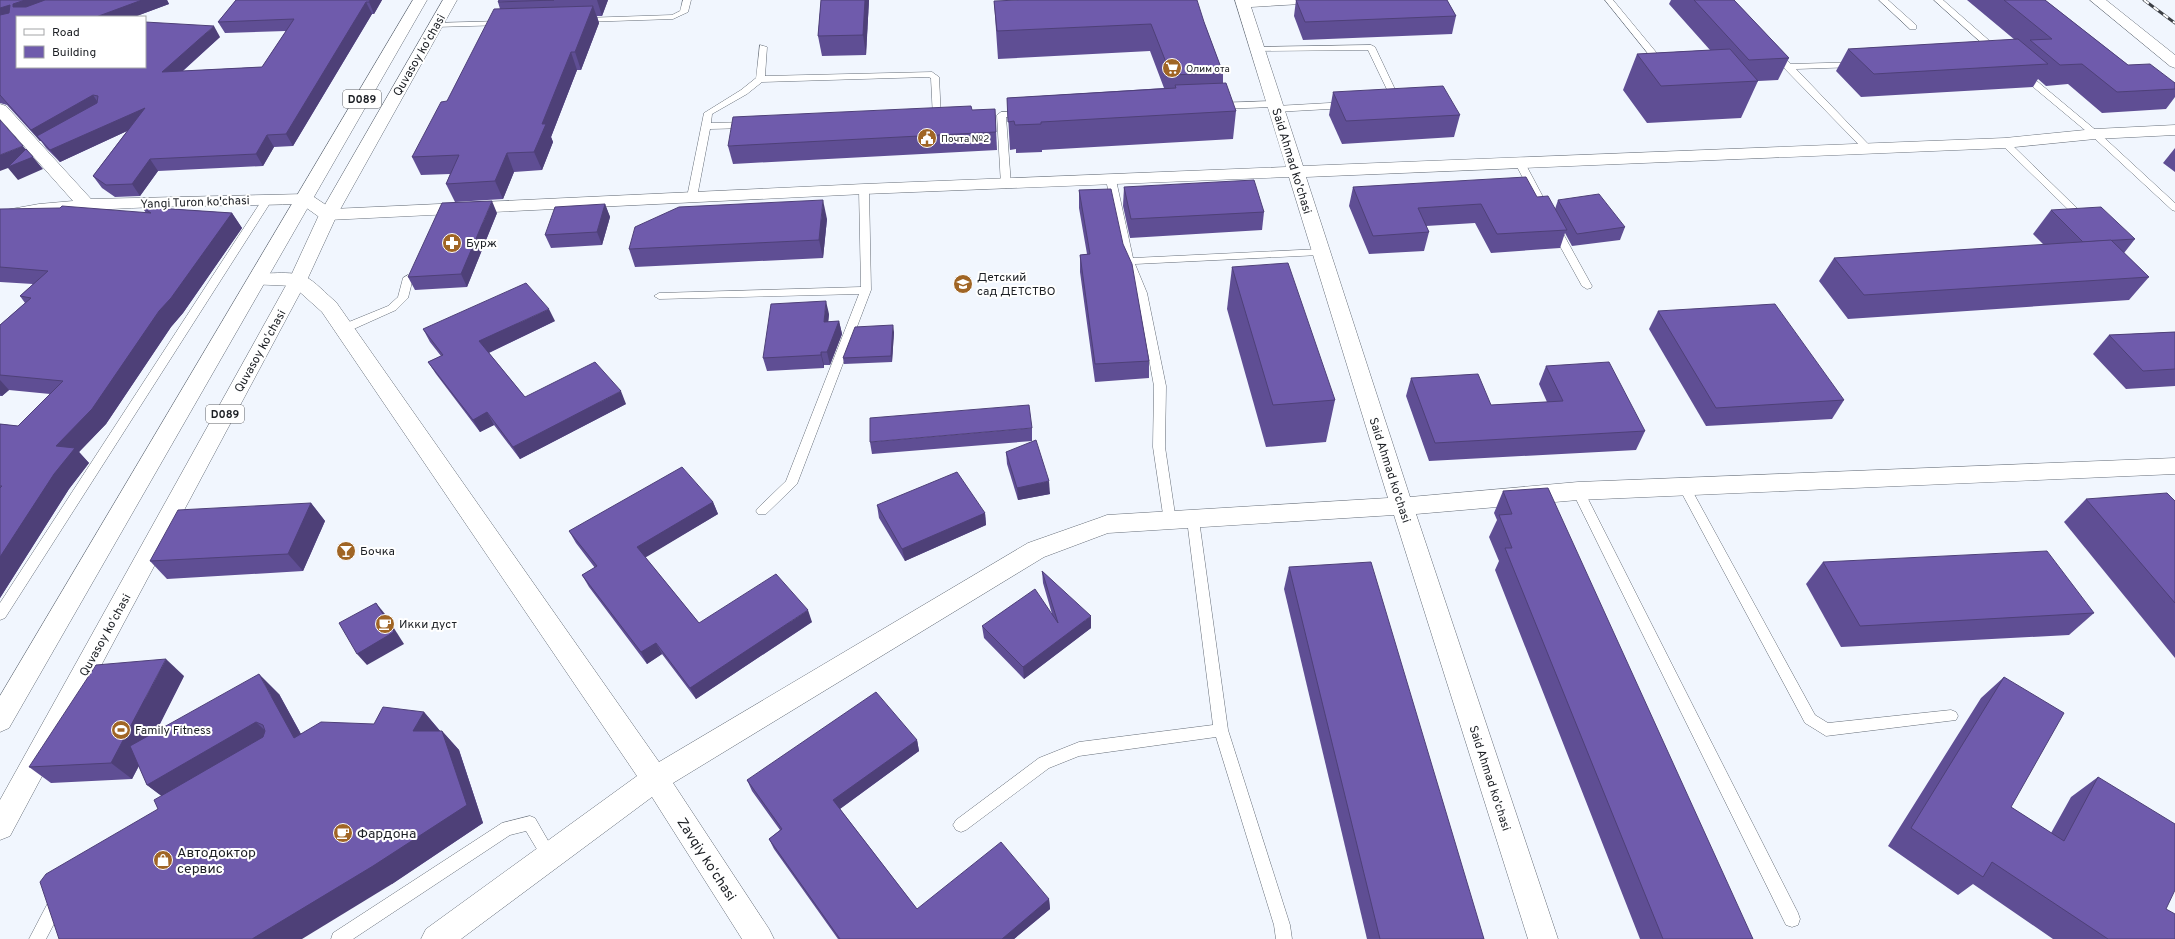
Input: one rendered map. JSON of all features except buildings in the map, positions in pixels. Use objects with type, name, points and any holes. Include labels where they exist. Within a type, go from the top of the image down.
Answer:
[{"type":"street","name":"D089","points":[[0,720],[420,0]]},
{"type":"street","name":"Quvasoy koʻchasi","points":[[0,827],[298,280],[328,215],[450,0]]},
{"type":"street","points":[[1243,1],[1301,0]]},
{"type":"street","points":[[2097,0],[2175,63]]},
{"type":"street","name":"Said Ahmad ko'chasi","points":[[1243,1],[1320,252],[1542,939]]},
{"type":"street","points":[[0,109],[40,146],[86,205]]},
{"type":"street","points":[[305,199],[328,215],[864,189],[1006,185],[2005,143],[2095,134],[2175,130]]},
{"type":"street","name":"Yangi Turon ko'chasi","points":[[0,216],[39,209],[86,205],[305,199]]},
{"type":"street","points":[[257,280],[298,280]]},
{"type":"street","name":"Zavqiy koʻchasi","points":[[298,280],[328,307],[655,779],[759,939]]},
{"type":"street","points":[[436,939],[655,779],[1036,550],[1107,524],[1193,520],[1402,506],[1578,491],[2175,466]]},
{"type":"lane","points":[[570,20],[673,17],[684,12],[687,0]]},
{"type":"lane","points":[[1609,0],[1666,69]]},
{"type":"lane","points":[[1884,0],[1913,27]]},
{"type":"lane","points":[[1938,0],[2002,57],[1986,57]]},
{"type":"lane","points":[[436,25],[515,22]]},
{"type":"lane","points":[[760,79],[763,47]]},
{"type":"lane","points":[[1258,49],[1371,47],[1397,102],[1382,103]]},
{"type":"lane","points":[[1778,55],[1868,149]]},
{"type":"lane","points":[[1788,67],[1867,63]]},
{"type":"lane","points":[[2014,66],[2095,134],[2175,208]]},
{"type":"lane","points":[[692,197],[708,114],[744,92],[760,79],[929,74],[935,77],[936,118]]},
{"type":"lane","points":[[1212,107],[1359,104]]},
{"type":"lane","points":[[1006,185],[998,115],[1032,114]]},
{"type":"lane","points":[[705,126],[761,124]]},
{"type":"lane","points":[[2005,143],[2082,218]]},
{"type":"lane","points":[[1520,164],[1587,286]]},
{"type":"lane","points":[[1111,180],[1129,261],[1142,293],[1160,386],[1159,447],[1170,521]]},
{"type":"lane","points":[[762,511],[791,484],[866,290],[864,189]]},
{"type":"lane","points":[[0,614],[267,200]]},
{"type":"lane","points":[[1129,261],[1320,252]]},
{"type":"lane","points":[[343,329],[392,308],[403,298],[408,278]]},
{"type":"lane","points":[[659,296],[866,290]]},
{"type":"lane","points":[[1684,486],[1810,719],[1826,730],[1951,716]]},
{"type":"lane","points":[[1578,491],[1792,919]]},
{"type":"lane","points":[[1193,520],[1221,730],[1282,925],[1284,939]]},
{"type":"lane","points":[[961,825],[1044,763],[1079,749],[1221,730]]},
{"type":"lane","points":[[339,939],[507,828],[530,824],[549,856]]},
{"type":"lane","points":[[37,939],[64,891]]},
{"type":"railway","points":[[2144,0],[2175,23]]},
{"type":"place","name":"Олим ота","points":[[1172,68]]},
{"type":"place","name":"Почта №2","points":[[927,138]]},
{"type":"place","name":"Бурж","points":[[452,243]]},
{"type":"place","name":"Детский сад ДЕТСТВО","points":[[963,284]]},
{"type":"place","name":"Бочка","points":[[346,551]]},
{"type":"place","name":"Икки дуст","points":[[385,624]]},
{"type":"place","name":"Family Fitness","points":[[121,730]]},
{"type":"place","name":"Фардона","points":[[343,833]]},
{"type":"place","name":"Автодоктор сервис","points":[[163,860]]}]
